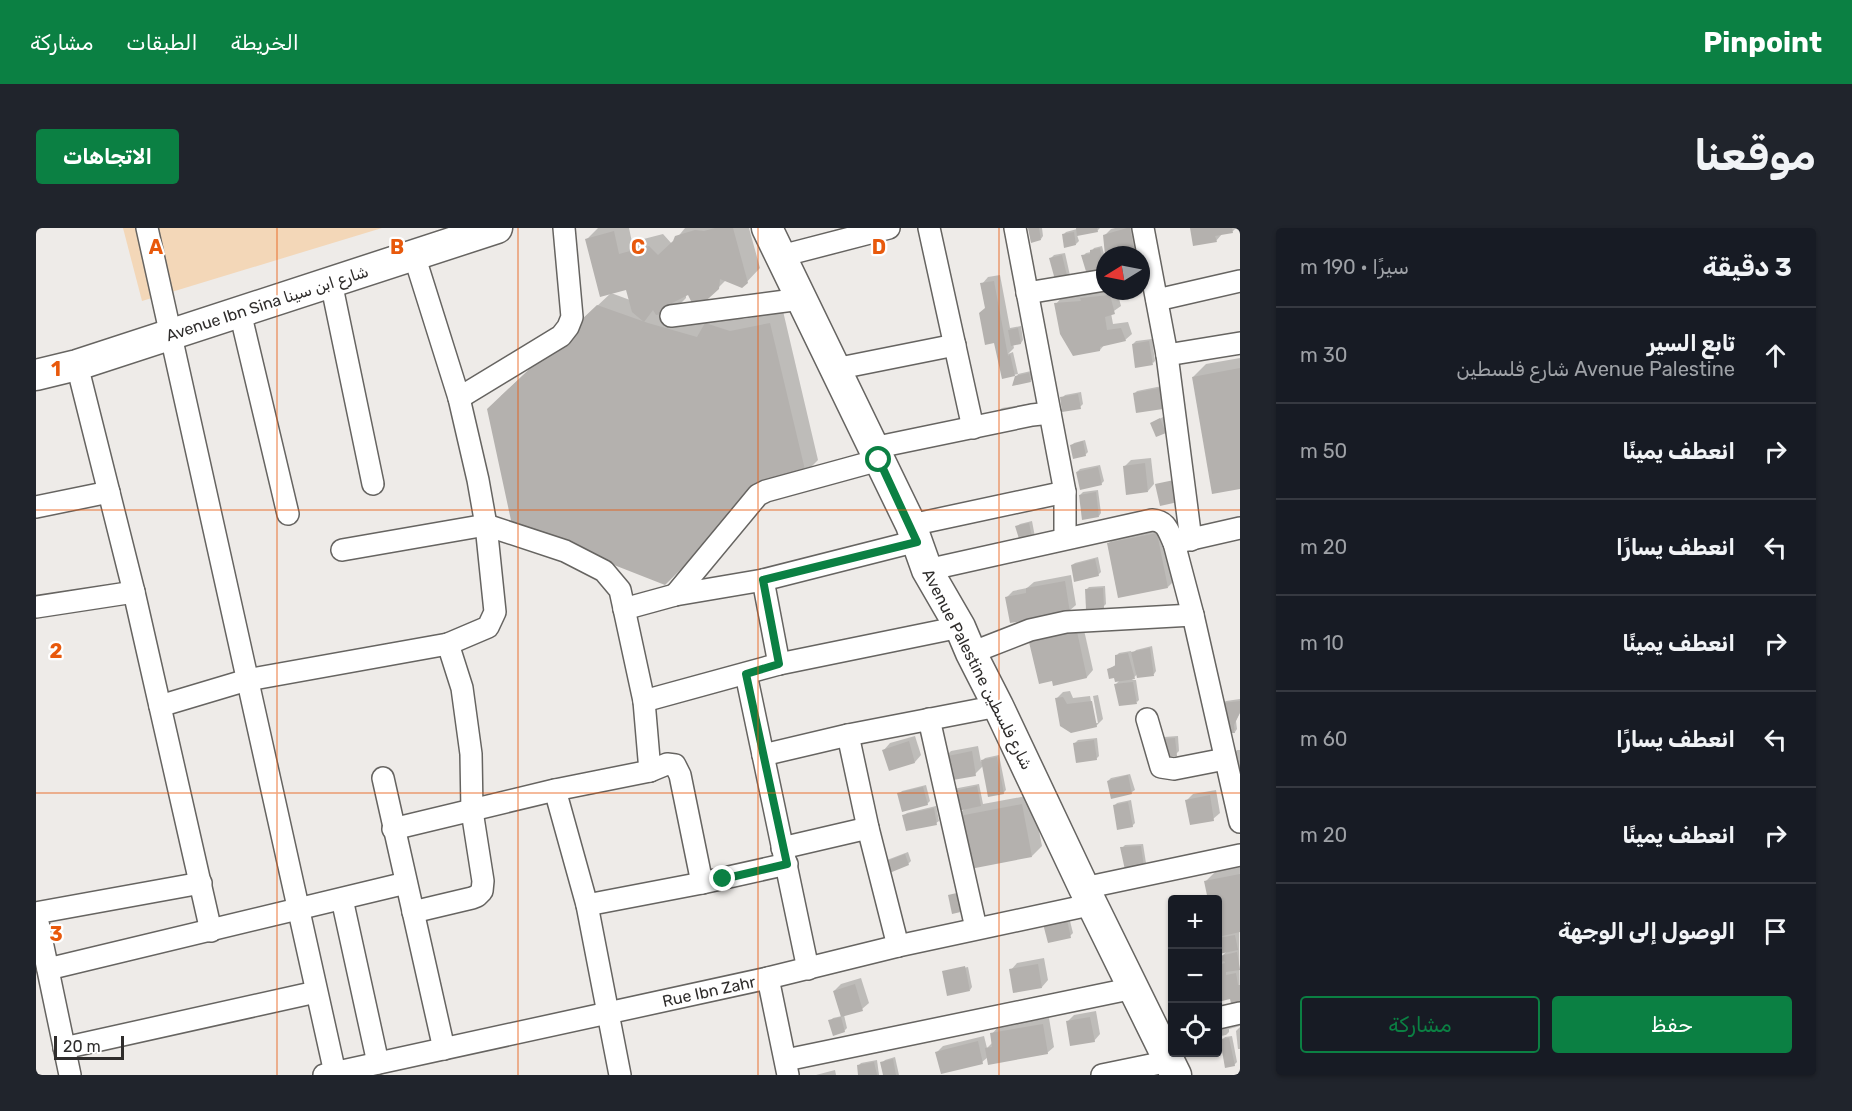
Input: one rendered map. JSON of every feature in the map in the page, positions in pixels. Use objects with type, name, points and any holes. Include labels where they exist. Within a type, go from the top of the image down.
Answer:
[{"type":"street","points":[[147,228],[316,992],[342,1073]]},
{"type":"street","name":"Avenue Ibn Sina شارع ابن سينا","points":[[36,375],[77,365],[497,228]]},
{"type":"street","points":[[459,398],[561,336],[568,327],[572,317],[564,228]]},
{"type":"street","name":"Avenue Palestine شارع فلسطين","points":[[767,228],[914,533],[927,570],[998,706],[1134,988],[1164,1029],[1173,1068]]},
{"type":"street","points":[[781,256],[889,228]]},
{"type":"street","points":[[929,228],[973,428]]},
{"type":"street","points":[[1015,228],[1065,492],[1065,538]]},
{"type":"street","points":[[1143,228],[1144,246]]},
{"type":"street","points":[[160,706],[247,680],[448,644],[488,627],[495,612],[486,525],[478,480],[459,398],[414,255]]},
{"type":"street","points":[[1157,300],[1240,281]]},
{"type":"street","points":[[331,282],[373,484]]},
{"type":"street","points":[[1028,293],[1096,282]]},
{"type":"street","points":[[1150,283],[1157,300],[1167,355],[1182,542],[1193,615],[1240,822]]},
{"type":"street","points":[[671,316],[801,299]]},
{"type":"street","points":[[240,312],[288,514]]},
{"type":"street","points":[[1167,355],[1240,343]]},
{"type":"street","points":[[835,369],[955,345]]},
{"type":"street","points":[[77,365],[134,592],[212,931]]},
{"type":"street","points":[[675,596],[758,495],[766,491],[876,454],[973,428],[1050,413]]},
{"type":"street","points":[[36,507],[109,492]]},
{"type":"street","points":[[624,609],[675,596],[763,580],[914,533],[1065,492]]},
{"type":"street","points":[[927,570],[1152,520],[1160,520],[1182,542]]},
{"type":"street","points":[[342,550],[486,525],[565,551],[604,571],[620,590],[644,701],[650,771]]},
{"type":"street","points":[[1182,542],[1240,528]]},
{"type":"street","points":[[763,580],[779,664]]},
{"type":"street","points":[[36,607],[134,592]]},
{"type":"street","points":[[644,701],[779,664],[965,640],[1065,622],[1193,615]]},
{"type":"street","points":[[413,912],[472,898],[482,891],[483,881],[472,811],[471,754],[462,688],[448,644]]},
{"type":"street","points":[[746,674],[808,969]]},
{"type":"street","points":[[763,755],[848,735],[998,706]]},
{"type":"street","points":[[1147,718],[1161,767],[1164,769],[1174,770],[1225,759]]},
{"type":"street","points":[[929,719],[976,928]]},
{"type":"street","points":[[848,735],[868,828],[898,946]]},
{"type":"street","points":[[393,829],[555,790],[650,771],[667,764],[675,765],[680,775],[702,883]]},
{"type":"street","points":[[383,778],[444,1049]]},
{"type":"street","points":[[555,790],[587,905],[620,1075]]},
{"type":"street","points":[[587,905],[702,883],[868,828]]},
{"type":"street","name":"Rue Ibn Zahr","points":[[342,1073],[378,1063],[808,969],[976,928],[1240,855]]},
{"type":"street","points":[[70,1075],[36,913],[201,883]]},
{"type":"street","points":[[48,969],[406,883]]},
{"type":"street","points":[[342,899],[378,1063]]},
{"type":"street","points":[[768,978],[787,1068],[1134,988]]},
{"type":"street","points":[[64,1048],[316,992]]},
{"type":"street","points":[[1222,1017],[1240,1013]]},
{"type":"street","points":[[1102,1075],[1173,1068]]},
{"type":"shaded area","points":[[123,228],[382,228],[142,301]]},
{"type":"building","points":[[715,228],[733,228],[748,283],[742,288],[720,279],[719,289],[699,307],[694,307],[688,295],[672,303],[674,312],[656,315],[653,310],[644,322],[632,312],[626,290],[600,297],[585,239],[614,231],[619,254],[649,246],[658,255],[673,241],[675,236],[695,230],[704,231]]},
{"type":"building","points":[[1028,228],[1039,228],[1041,240],[1031,243]]},
{"type":"building","points":[[1076,228],[1097,228],[1098,232],[1077,236]]},
{"type":"building","points":[[1130,228],[1133,246],[1104,246],[1103,235]]},
{"type":"building","points":[[1190,228],[1232,228],[1233,233],[1215,236],[1217,242],[1193,246]]},
{"type":"building","points":[[1074,232],[1076,245],[1064,248],[1062,234]]},
{"type":"building","points":[[1096,249],[1096,275],[1088,278],[1081,255],[1090,254],[1090,250]]},
{"type":"building","points":[[1062,255],[1069,284],[1057,287],[1049,258]]},
{"type":"building","points":[[994,281],[1008,356],[1010,354],[1015,376],[1002,379],[994,343],[985,345],[979,313],[985,308],[980,283]]},
{"type":"building","points":[[1096,296],[1096,300],[1111,300],[1115,314],[1105,317],[1107,330],[1121,328],[1126,341],[1100,347],[1100,351],[1073,356],[1060,334],[1054,303],[1081,301],[1080,298]]},
{"type":"building","points":[[597,305],[697,337],[705,323],[730,331],[770,323],[806,474],[761,490],[665,585],[512,525],[487,409]]},
{"type":"building","points":[[1018,328],[1021,344],[1011,346],[1008,330]]},
{"type":"building","points":[[1149,341],[1153,365],[1135,368],[1132,344]]},
{"type":"building","points":[[1240,368],[1240,489],[1212,494],[1192,377]]},
{"type":"building","points":[[1029,373],[1031,382],[1012,386],[1015,376]]},
{"type":"building","points":[[1159,388],[1163,409],[1136,413],[1133,393]]},
{"type":"building","points":[[1078,394],[1081,409],[1062,412],[1060,397]]},
{"type":"building","points":[[1160,418],[1166,433],[1156,437],[1150,423]]},
{"type":"building","points":[[1083,441],[1086,456],[1073,459],[1070,445]]},
{"type":"building","points":[[1145,463],[1148,492],[1126,495],[1123,466]]},
{"type":"building","points":[[1098,467],[1102,485],[1080,490],[1076,472]]},
{"type":"building","points":[[1174,480],[1178,502],[1160,506],[1155,484]]},
{"type":"building","points":[[1096,492],[1099,517],[1082,520],[1079,495]]},
{"type":"building","points":[[1029,523],[1033,541],[1021,545],[1015,526]]},
{"type":"building","points":[[1157,533],[1168,588],[1118,598],[1107,543]]},
{"type":"building","points":[[1095,559],[1099,576],[1074,582],[1071,565]]},
{"type":"building","points":[[1065,581],[1070,613],[1010,623],[1005,597],[1026,593],[1026,588]]},
{"type":"building","points":[[1103,588],[1104,608],[1086,609],[1085,589]]},
{"type":"building","points":[[1076,627],[1087,678],[1053,686],[1052,681],[1039,684],[1028,638]]},
{"type":"building","points":[[1150,648],[1154,676],[1137,678],[1131,652]]},
{"type":"building","points":[[1128,653],[1135,679],[1115,682],[1114,678],[1109,679],[1107,669],[1115,666],[1115,655]]},
{"type":"building","points":[[1133,682],[1137,704],[1119,706],[1114,684]]},
{"type":"building","points":[[1063,697],[1067,704],[1092,701],[1097,727],[1071,733],[1060,726],[1055,698]]},
{"type":"building","points":[[1240,701],[1240,712],[1234,725],[1235,733],[1227,733],[1222,703]]},
{"type":"building","points":[[1175,738],[1177,756],[1164,758],[1160,739]]},
{"type":"building","points":[[1094,740],[1097,760],[1076,763],[1073,743]]},
{"type":"building","points":[[909,741],[915,763],[889,771],[882,750]]},
{"type":"building","points":[[972,751],[976,776],[947,781],[943,757]]},
{"type":"building","points":[[997,757],[1004,794],[988,797],[981,760]]},
{"type":"building","points":[[1128,775],[1132,794],[1111,799],[1107,781]]},
{"type":"building","points":[[977,786],[981,806],[953,812],[949,792]]},
{"type":"building","points":[[923,787],[928,805],[902,812],[897,793]]},
{"type":"building","points":[[1210,795],[1214,821],[1190,825],[1185,800]]},
{"type":"building","points":[[1128,802],[1133,827],[1117,830],[1113,805]]},
{"type":"building","points":[[1022,804],[1032,857],[965,870],[954,817]]},
{"type":"building","points":[[934,808],[937,825],[906,831],[902,815]]},
{"type":"building","points":[[1141,846],[1144,867],[1125,870],[1120,847]]},
{"type":"building","points":[[905,854],[909,865],[887,874],[882,863]]},
{"type":"building","points":[[1240,874],[1240,932],[1222,936],[1222,895],[1207,895],[1204,881]]},
{"type":"building","points":[[961,892],[965,911],[952,914],[948,895]]},
{"type":"building","points":[[1066,915],[1071,938],[1048,943],[1042,920]]},
{"type":"building","points":[[1235,935],[1238,950],[1222,953],[1222,937]]},
{"type":"building","points":[[1237,952],[1240,970],[1226,972],[1226,975],[1236,973],[1238,985],[1240,985],[1240,1010],[1233,1012],[1230,999],[1222,1001],[1222,964],[1225,963],[1222,962],[1222,956]]},
{"type":"building","points":[[1038,964],[1042,988],[1013,993],[1009,969]]},
{"type":"building","points":[[965,966],[970,991],[947,996],[942,971]]},
{"type":"building","points":[[855,984],[863,1011],[841,1017],[833,991]]},
{"type":"building","points":[[841,1017],[845,1032],[833,1036],[828,1020]]},
{"type":"building","points":[[1090,1017],[1095,1042],[1070,1046],[1066,1021]]},
{"type":"building","points":[[1043,1024],[1048,1054],[988,1065],[985,1048],[992,1047],[990,1033]]},
{"type":"building","points":[[1229,1038],[1235,1066],[1225,1068],[1222,1039]]},
{"type":"building","points":[[978,1041],[983,1064],[941,1074],[935,1052]]},
{"type":"building","points":[[893,1059],[896,1075],[883,1075],[880,1062]]},
{"type":"building","points":[[874,1062],[877,1075],[858,1075],[857,1065]]},
{"type":"route","points":[[723,879],[787,864],[746,674],[779,664],[763,580],[917,542],[879,460]]}]
